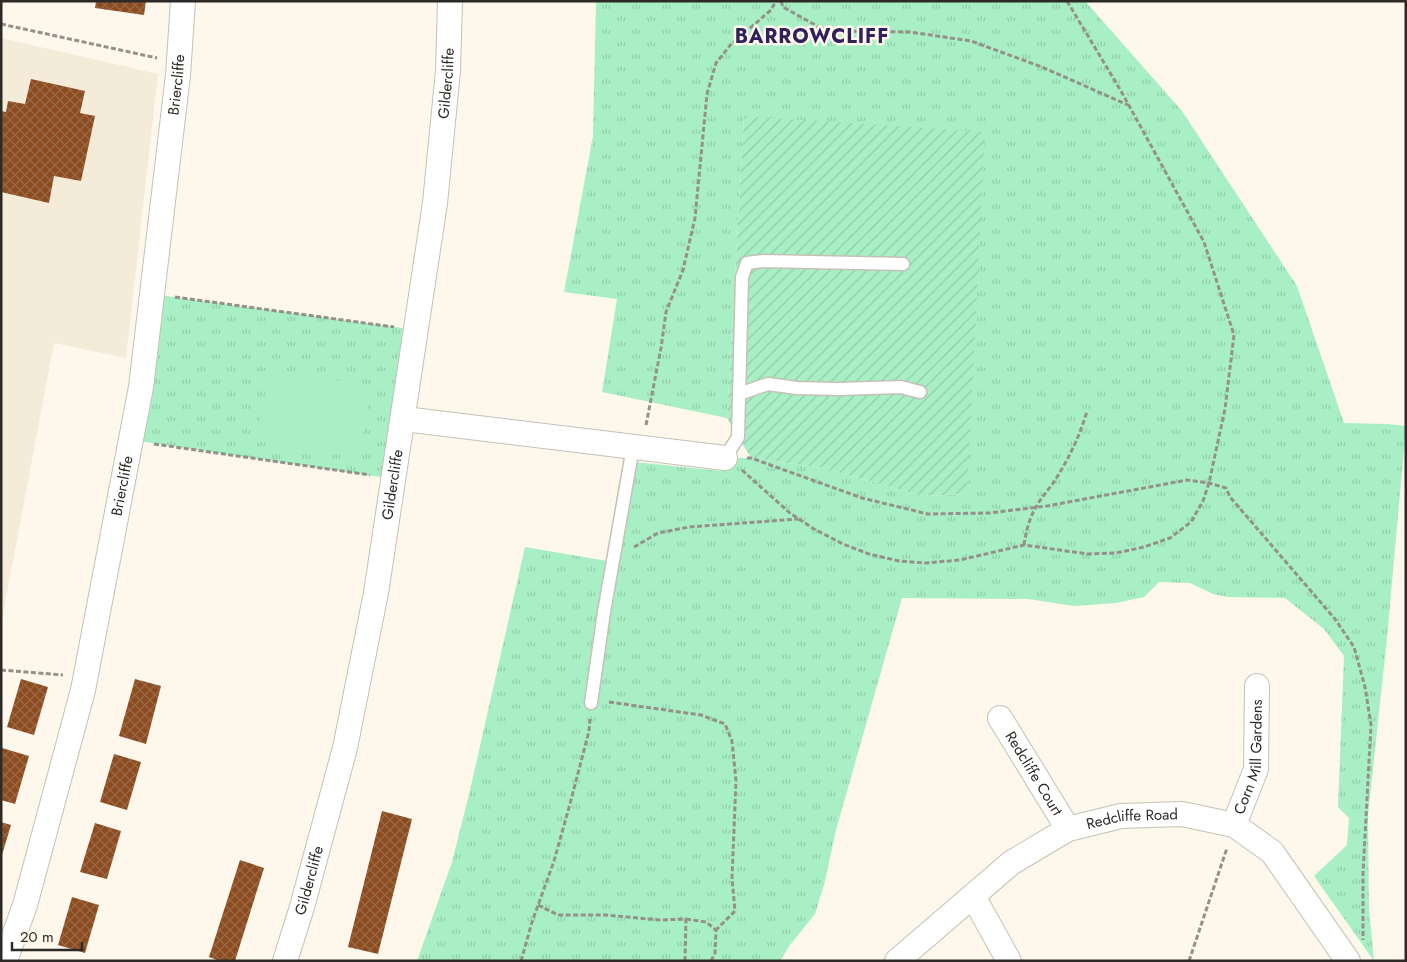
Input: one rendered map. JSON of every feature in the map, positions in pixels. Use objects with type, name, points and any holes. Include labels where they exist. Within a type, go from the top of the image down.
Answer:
[{"type":"street","name":"Briercliffe","points":[[5,961],[25,905],[86,676],[141,388],[179,63],[183,1]]},
{"type":"street","name":"Gildercliffe","points":[[285,961],[302,907],[345,748],[376,593],[404,419],[435,204],[448,71],[450,1]]},
{"type":"street","points":[[404,419],[725,458]]},
{"type":"street","name":"Corn Mill Gardens","points":[[1234,825],[1256,769],[1257,686]]},
{"type":"street","name":"Redcliffe Court","points":[[1000,718],[1068,829]]},
{"type":"street","name":"Redcliffe Road","points":[[897,961],[1012,863],[1068,829],[1121,816],[1182,814],[1234,825],[1272,852],[1348,961]]},
{"type":"street","points":[[973,896],[1009,961]]},
{"type":"lane","points":[[725,458],[738,437],[742,277],[746,263],[763,261],[903,264]]},
{"type":"lane","points":[[739,394],[768,384],[797,388],[830,389],[901,387],[920,392]]},
{"type":"lane","points":[[591,701],[612,566],[637,447]]},
{"type":"path","points":[[637,447],[661,348],[666,312],[684,270],[695,218],[707,94],[716,63],[732,43],[771,10],[776,1]]},
{"type":"path","points":[[782,1],[783,7],[826,31]]},
{"type":"path","points":[[725,458],[750,475],[769,495],[814,529],[843,544],[869,554],[899,561],[925,563],[960,560],[1024,545],[1088,554],[1116,553],[1144,547],[1170,538],[1191,522],[1203,501],[1209,482],[1225,409],[1234,335],[1204,242],[1129,106],[1068,1]]},
{"type":"path","points":[[1,24],[179,63]]},
{"type":"path","points":[[732,43],[754,38],[792,41],[826,31],[910,32],[971,40],[1042,66],[1129,106]]},
{"type":"path","points":[[152,294],[416,330]]},
{"type":"path","points":[[1024,545],[1027,528],[1036,507],[1072,450],[1082,429],[1087,411]]},
{"type":"path","points":[[131,440],[394,479]]},
{"type":"path","points":[[725,458],[751,458],[862,498],[928,514],[989,513],[1036,507],[1187,480],[1209,482],[1226,488],[1230,497],[1335,619],[1354,648],[1365,687],[1372,725],[1363,873],[1363,941]]},
{"type":"path","points":[[612,566],[627,552],[658,533],[689,527],[799,519]]},
{"type":"path","points":[[1,670],[86,676]]},
{"type":"path","points":[[522,961],[538,905],[554,862],[570,804],[589,731],[591,701],[701,716],[725,724],[732,741],[736,781],[732,878],[735,910],[716,930],[715,953],[711,961]]},
{"type":"path","points":[[1189,961],[1234,825]]},
{"type":"path","points":[[538,905],[558,915],[606,915],[660,920],[686,919],[706,922],[716,930]]},
{"type":"path","points":[[685,961],[686,919]]},
{"type":"shaded area","points":[[1,38],[158,74],[126,358],[54,343],[1,624]]},
{"type":"green space","points":[[596,1],[1085,1],[1182,111],[1297,286],[1344,423],[1406,426],[1387,638],[1368,815],[1369,909],[1374,961],[1314,876],[1347,845],[1349,818],[1338,807],[1344,656],[1324,629],[1285,598],[1228,597],[1213,594],[1190,583],[1159,582],[1144,597],[1116,603],[1074,606],[1028,599],[902,598],[836,830],[824,885],[815,914],[790,945],[780,961],[417,961],[452,862],[525,547],[607,561],[625,461],[721,471],[725,458],[751,458],[823,468],[923,496],[967,494],[744,116],[727,418],[602,392],[617,299],[564,292],[593,136]]},
{"type":"green space","points":[[744,116],[985,132],[967,494],[923,496],[823,468],[751,458],[727,418]]},
{"type":"green space","points":[[152,294],[417,330],[394,479],[131,440]]},
{"type":"green space","points":[[269,369],[371,386],[359,458],[257,441]]},
{"type":"building","points":[[96,1],[146,1],[144,15],[95,8]]},
{"type":"building","points":[[31,79],[85,91],[80,113],[95,116],[81,181],[54,176],[49,203],[1,192],[1,111],[6,112],[8,101],[25,104]]},
{"type":"building","points":[[21,679],[48,687],[34,735],[7,727]]},
{"type":"building","points":[[135,679],[161,686],[146,744],[119,736]]},
{"type":"building","points":[[2,748],[29,756],[15,804],[1,800]]},
{"type":"building","points":[[114,754],[141,762],[127,810],[100,802]]},
{"type":"building","points":[[382,811],[412,819],[378,954],[348,947]]},
{"type":"building","points":[[1,822],[11,825],[2,855],[1,855]]},
{"type":"building","points":[[95,823],[121,831],[107,879],[80,872]]},
{"type":"building","points":[[240,860],[264,868],[235,961],[220,961],[209,957]]},
{"type":"building","points":[[72,897],[99,905],[85,953],[58,945]]},
{"type":"district","name":"BARROWCLIFF","points":[[812,36]]}]
